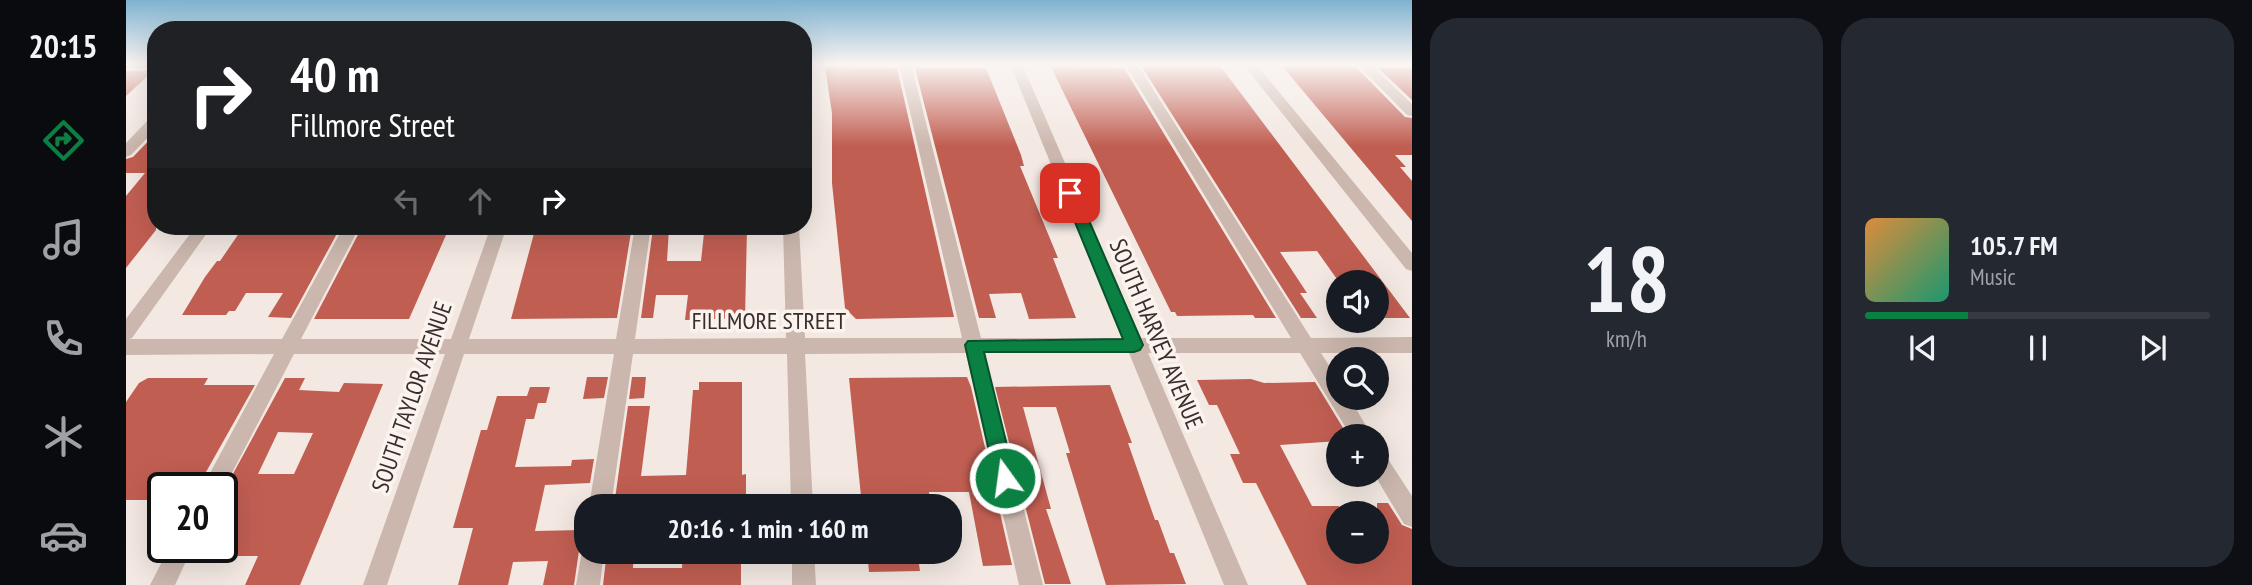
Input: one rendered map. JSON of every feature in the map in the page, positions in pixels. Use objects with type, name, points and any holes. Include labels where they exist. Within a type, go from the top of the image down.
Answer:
[{"type":"street","points":[[912,91],[1031,585]]},
{"type":"street","name":"SOUTH HARVEY AVENUE","points":[[1027,91],[1236,585]]},
{"type":"street","points":[[1148,91],[1355,424]]},
{"type":"street","points":[[1271,91],[1412,265]]},
{"type":"street","points":[[1391,91],[1412,112]]},
{"type":"street","points":[[126,152],[147,130]]},
{"type":"street","points":[[126,333],[197,235]]},
{"type":"street","points":[[222,472],[347,235]]},
{"type":"street","name":"SOUTH TAYLOR AVENUE","points":[[375,585],[496,235]]},
{"type":"street","points":[[602,494],[642,235]]},
{"type":"street","points":[[791,235],[802,494]]},
{"type":"street","name":"FILLMORE STREET","points":[[126,347],[1412,345]]},
{"type":"street","points":[[1389,479],[1412,516]]},
{"type":"street","points":[[162,585],[173,563]]},
{"type":"street","points":[[588,585],[591,564]]},
{"type":"street","points":[[803,564],[804,585]]},
{"type":"building","points":[[829,91],[902,91],[954,317],[856,319],[845,308],[832,183],[832,113]]},
{"type":"building","points":[[921,91],[995,91],[1021,155],[1024,166],[1020,166],[1058,258],[1053,258],[1076,318],[1029,319],[1021,293],[989,294],[996,318],[979,318]]},
{"type":"building","points":[[1063,91],[1138,91],[1276,318],[1255,318],[1253,315],[1177,316],[1175,312],[1171,312]]},
{"type":"building","points":[[1157,91],[1239,91],[1374,270],[1330,270],[1317,251],[1280,252],[1307,293],[1300,293],[1317,318],[1301,318]]},
{"type":"building","points":[[1303,91],[1380,91],[1405,117],[1412,118],[1412,155],[1395,155],[1406,167],[1400,167],[1412,181],[1412,221]]},
{"type":"building","points":[[1403,91],[1412,91],[1412,100]]},
{"type":"building","points":[[147,142],[147,235],[152,235],[126,268],[126,196],[145,173],[126,173],[126,159],[133,157]]},
{"type":"building","points":[[238,235],[336,235],[291,318],[268,317],[283,293],[246,293],[235,311],[229,311],[226,315],[182,315],[205,277],[217,261],[220,261]]},
{"type":"building","points":[[358,235],[446,235],[409,319],[314,319]]},
{"type":"building","points":[[534,235],[631,235],[617,318],[511,319]]},
{"type":"building","points":[[652,235],[669,235],[667,261],[701,261],[704,235],[747,235],[745,318],[685,320],[688,295],[656,295],[653,318],[641,318]]},
{"type":"building","points":[[1389,290],[1410,318],[1389,318]]},
{"type":"building","points":[[587,377],[608,377],[604,398],[583,399]]},
{"type":"building","points":[[632,377],[646,377],[644,398],[629,399]]},
{"type":"building","points":[[967,377],[1012,565],[983,566],[969,492],[861,494],[849,378]]},
{"type":"building","points":[[148,378],[208,378],[204,385],[255,385],[206,472],[147,472],[147,500],[126,500],[126,402],[139,383]]},
{"type":"building","points":[[285,378],[305,378],[299,390],[339,392],[344,383],[383,384],[300,585],[245,585],[258,556],[238,556],[238,472],[234,472]],"holes":[[[278,432],[313,433],[294,474],[258,474]]]},
{"type":"building","points":[[1197,380],[1315,382],[1326,400],[1326,410],[1332,410],[1341,424],[1326,424],[1326,442],[1280,445],[1312,506],[1326,506],[1326,564],[1389,564],[1389,505],[1402,525],[1412,529],[1412,585],[1307,585],[1256,483],[1243,483],[1230,454],[1240,454],[1217,405],[1209,405]]},
{"type":"building","points":[[699,382],[742,382],[742,475],[746,474],[746,494],[616,494],[628,406],[650,406],[641,476],[686,475],[693,390],[699,390]]},
{"type":"building","points":[[1110,385],[1132,443],[1128,443],[1155,520],[1158,520],[1170,553],[1174,553],[1186,584],[1106,585],[1066,453],[1070,453],[1056,407],[1023,407],[1051,509],[1046,509],[1071,584],[1045,584],[995,387]]},
{"type":"building","points":[[530,387],[550,387],[546,403],[538,403],[534,419],[526,419],[515,467],[571,466],[572,460],[594,459],[590,483],[545,485],[535,531],[574,530],[574,564],[577,564],[574,585],[543,585],[548,561],[513,562],[508,585],[458,585],[473,528],[453,528],[481,430],[487,430],[497,396],[527,396]]},
{"type":"building","points":[[605,564],[633,564],[633,568],[682,568],[682,564],[741,564],[741,585],[603,585]]},
{"type":"building","points":[[868,564],[919,564],[920,571],[869,572]]},
{"type":"route","points":[[1005,478],[974,345],[1134,345],[1070,193]]}]
